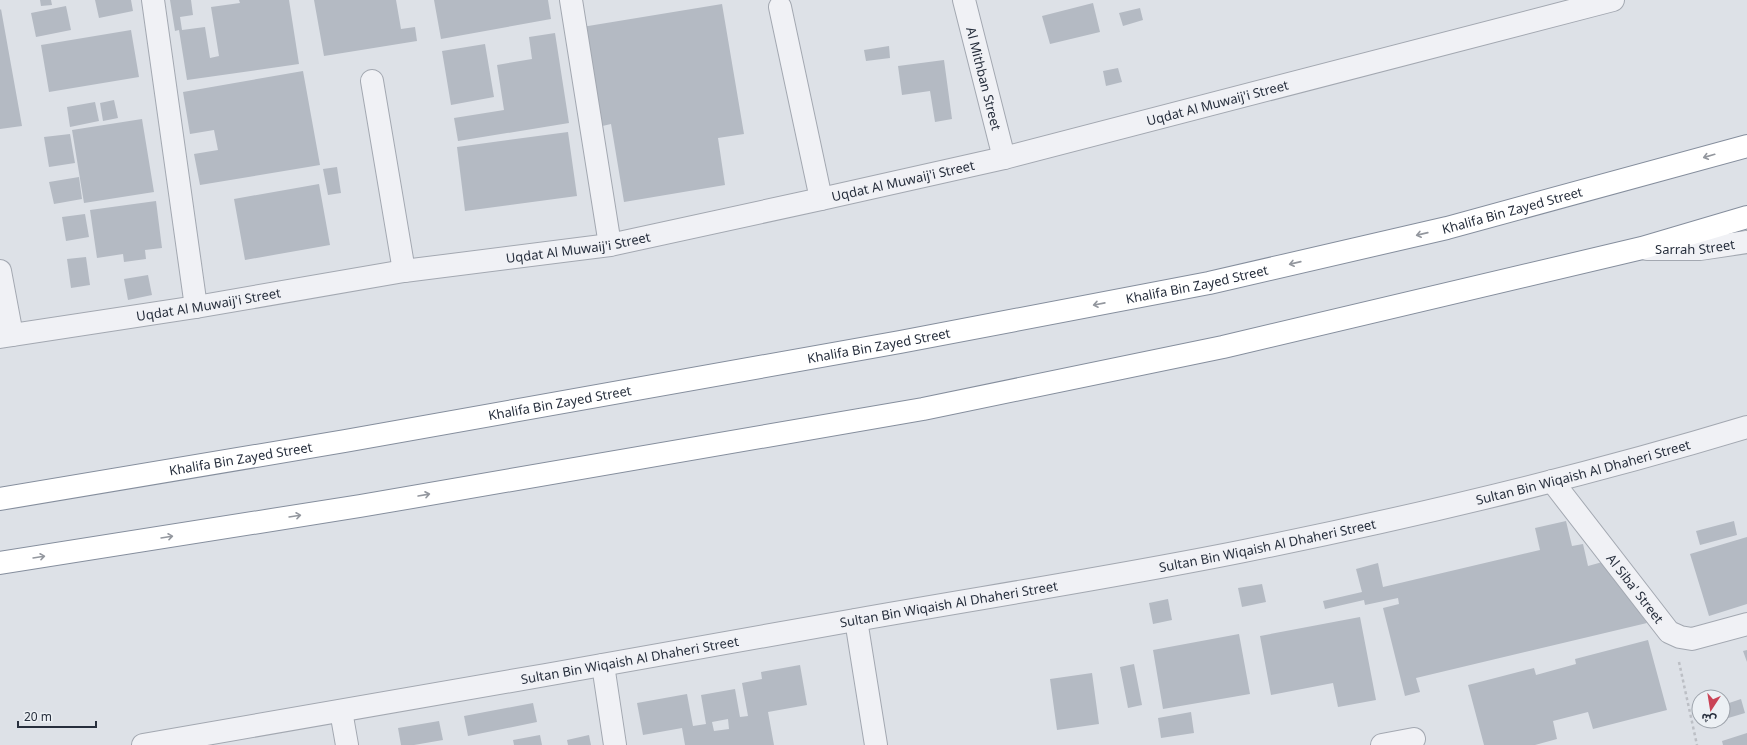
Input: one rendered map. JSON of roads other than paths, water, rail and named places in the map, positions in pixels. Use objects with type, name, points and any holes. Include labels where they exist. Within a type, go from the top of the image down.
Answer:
[{"type":"highway","name":"Khalifa Bin Zayed Street","points":[[0,499],[345,441],[822,356],[1209,283],[1447,228],[1747,146]]},
{"type":"highway","points":[[0,563],[360,506],[923,409],[1224,347],[1642,248],[1747,217]]},
{"type":"street","points":[[153,0],[196,307]]},
{"type":"street","points":[[570,0],[610,244]]},
{"type":"street","name":"Al Mithban Street","points":[[964,0],[1004,158]]},
{"type":"street","name":"Uqdat Al Muwaij'i Street","points":[[0,271],[6,336],[196,307],[404,271],[610,244],[1004,158],[1613,0]]},
{"type":"street","name":"Uqdat Al Muwaij'i Street","points":[[780,7],[821,199]]},
{"type":"street","points":[[372,81],[404,271]]},
{"type":"street","name":"Sarrah Street","points":[[1642,248],[1700,249],[1747,242]]},
{"type":"street","name":"Sultan Bin Wiqaish Al Dhaheri Street","points":[[142,745],[603,665],[1242,551],[1390,521],[1552,481],[1657,453],[1747,426]]},
{"type":"street","name":"Al Siba' Street","points":[[1552,481],[1669,632],[1680,637],[1692,639],[1747,624]]},
{"type":"street","points":[[856,620],[876,745]]},
{"type":"street","points":[[603,665],[615,745]]},
{"type":"street","points":[[341,711],[347,745]]},
{"type":"street","points":[[1382,745],[1414,738]]}]
